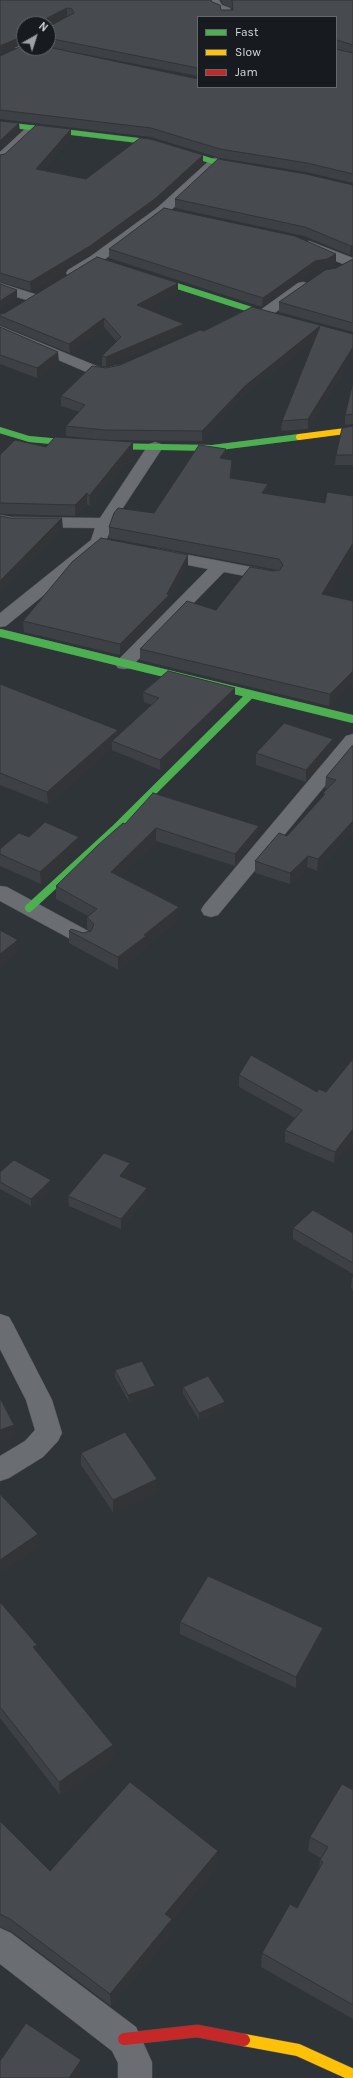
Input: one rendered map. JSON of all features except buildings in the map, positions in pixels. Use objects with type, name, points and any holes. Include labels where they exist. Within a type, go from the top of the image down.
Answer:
[{"type":"street","points":[[214,0],[217,6],[226,10],[227,16]]},
{"type":"street","points":[[0,42],[16,45]]},
{"type":"street","points":[[12,54],[16,52]]},
{"type":"street","points":[[0,124],[151,142],[215,162],[253,168]]},
{"type":"street","points":[[0,158],[32,129]]},
{"type":"street","points":[[64,278],[100,260],[162,211],[215,162]]},
{"type":"street","points":[[162,211],[177,214]]},
{"type":"street","points":[[298,240],[351,261]]},
{"type":"street","points":[[336,269],[351,261]]},
{"type":"street","points":[[140,274],[286,320]]},
{"type":"street","points":[[229,320],[257,312],[314,278]]},
{"type":"street","points":[[0,287],[33,298]]},
{"type":"street","points":[[20,306],[46,290]]},
{"type":"street","points":[[0,330],[96,371],[106,372],[130,364]]},
{"type":"street","points":[[0,430],[29,439],[105,446],[212,448],[353,430]]},
{"type":"street","points":[[0,622],[106,544],[105,523],[155,447]]},
{"type":"street","points":[[0,520],[12,522],[105,523]]},
{"type":"street","points":[[144,551],[219,567],[272,576]]},
{"type":"street","points":[[124,664],[219,567]]},
{"type":"street","points":[[0,633],[353,719]]},
{"type":"street","points":[[29,908],[114,830],[250,694]]},
{"type":"street","points":[[211,910],[353,740]]},
{"type":"street","points":[[0,892],[83,937]]},
{"type":"street","points":[[0,1324],[39,1400],[49,1433],[34,1449],[0,1470]]},
{"type":"street","points":[[0,1944],[124,2039],[135,2062],[135,2078]]},
{"type":"street","points":[[124,2039],[197,2031],[298,2050],[353,2075]]},
{"type":"traffic: fast","points":[[0,124],[151,142],[215,162],[244,167]]},
{"type":"traffic: fast","points":[[149,277],[277,318]]},
{"type":"traffic: fast","points":[[0,430],[29,439],[105,446],[212,448],[299,437]]},
{"type":"traffic: fast","points":[[0,633],[353,719]]},
{"type":"traffic: fast","points":[[29,908],[114,830],[250,695]]},
{"type":"traffic: slow","points":[[299,437],[353,430]]},
{"type":"traffic: slow","points":[[244,2040],[298,2050],[353,2075]]},
{"type":"traffic: jam","points":[[124,2039],[197,2031],[244,2040]]}]
